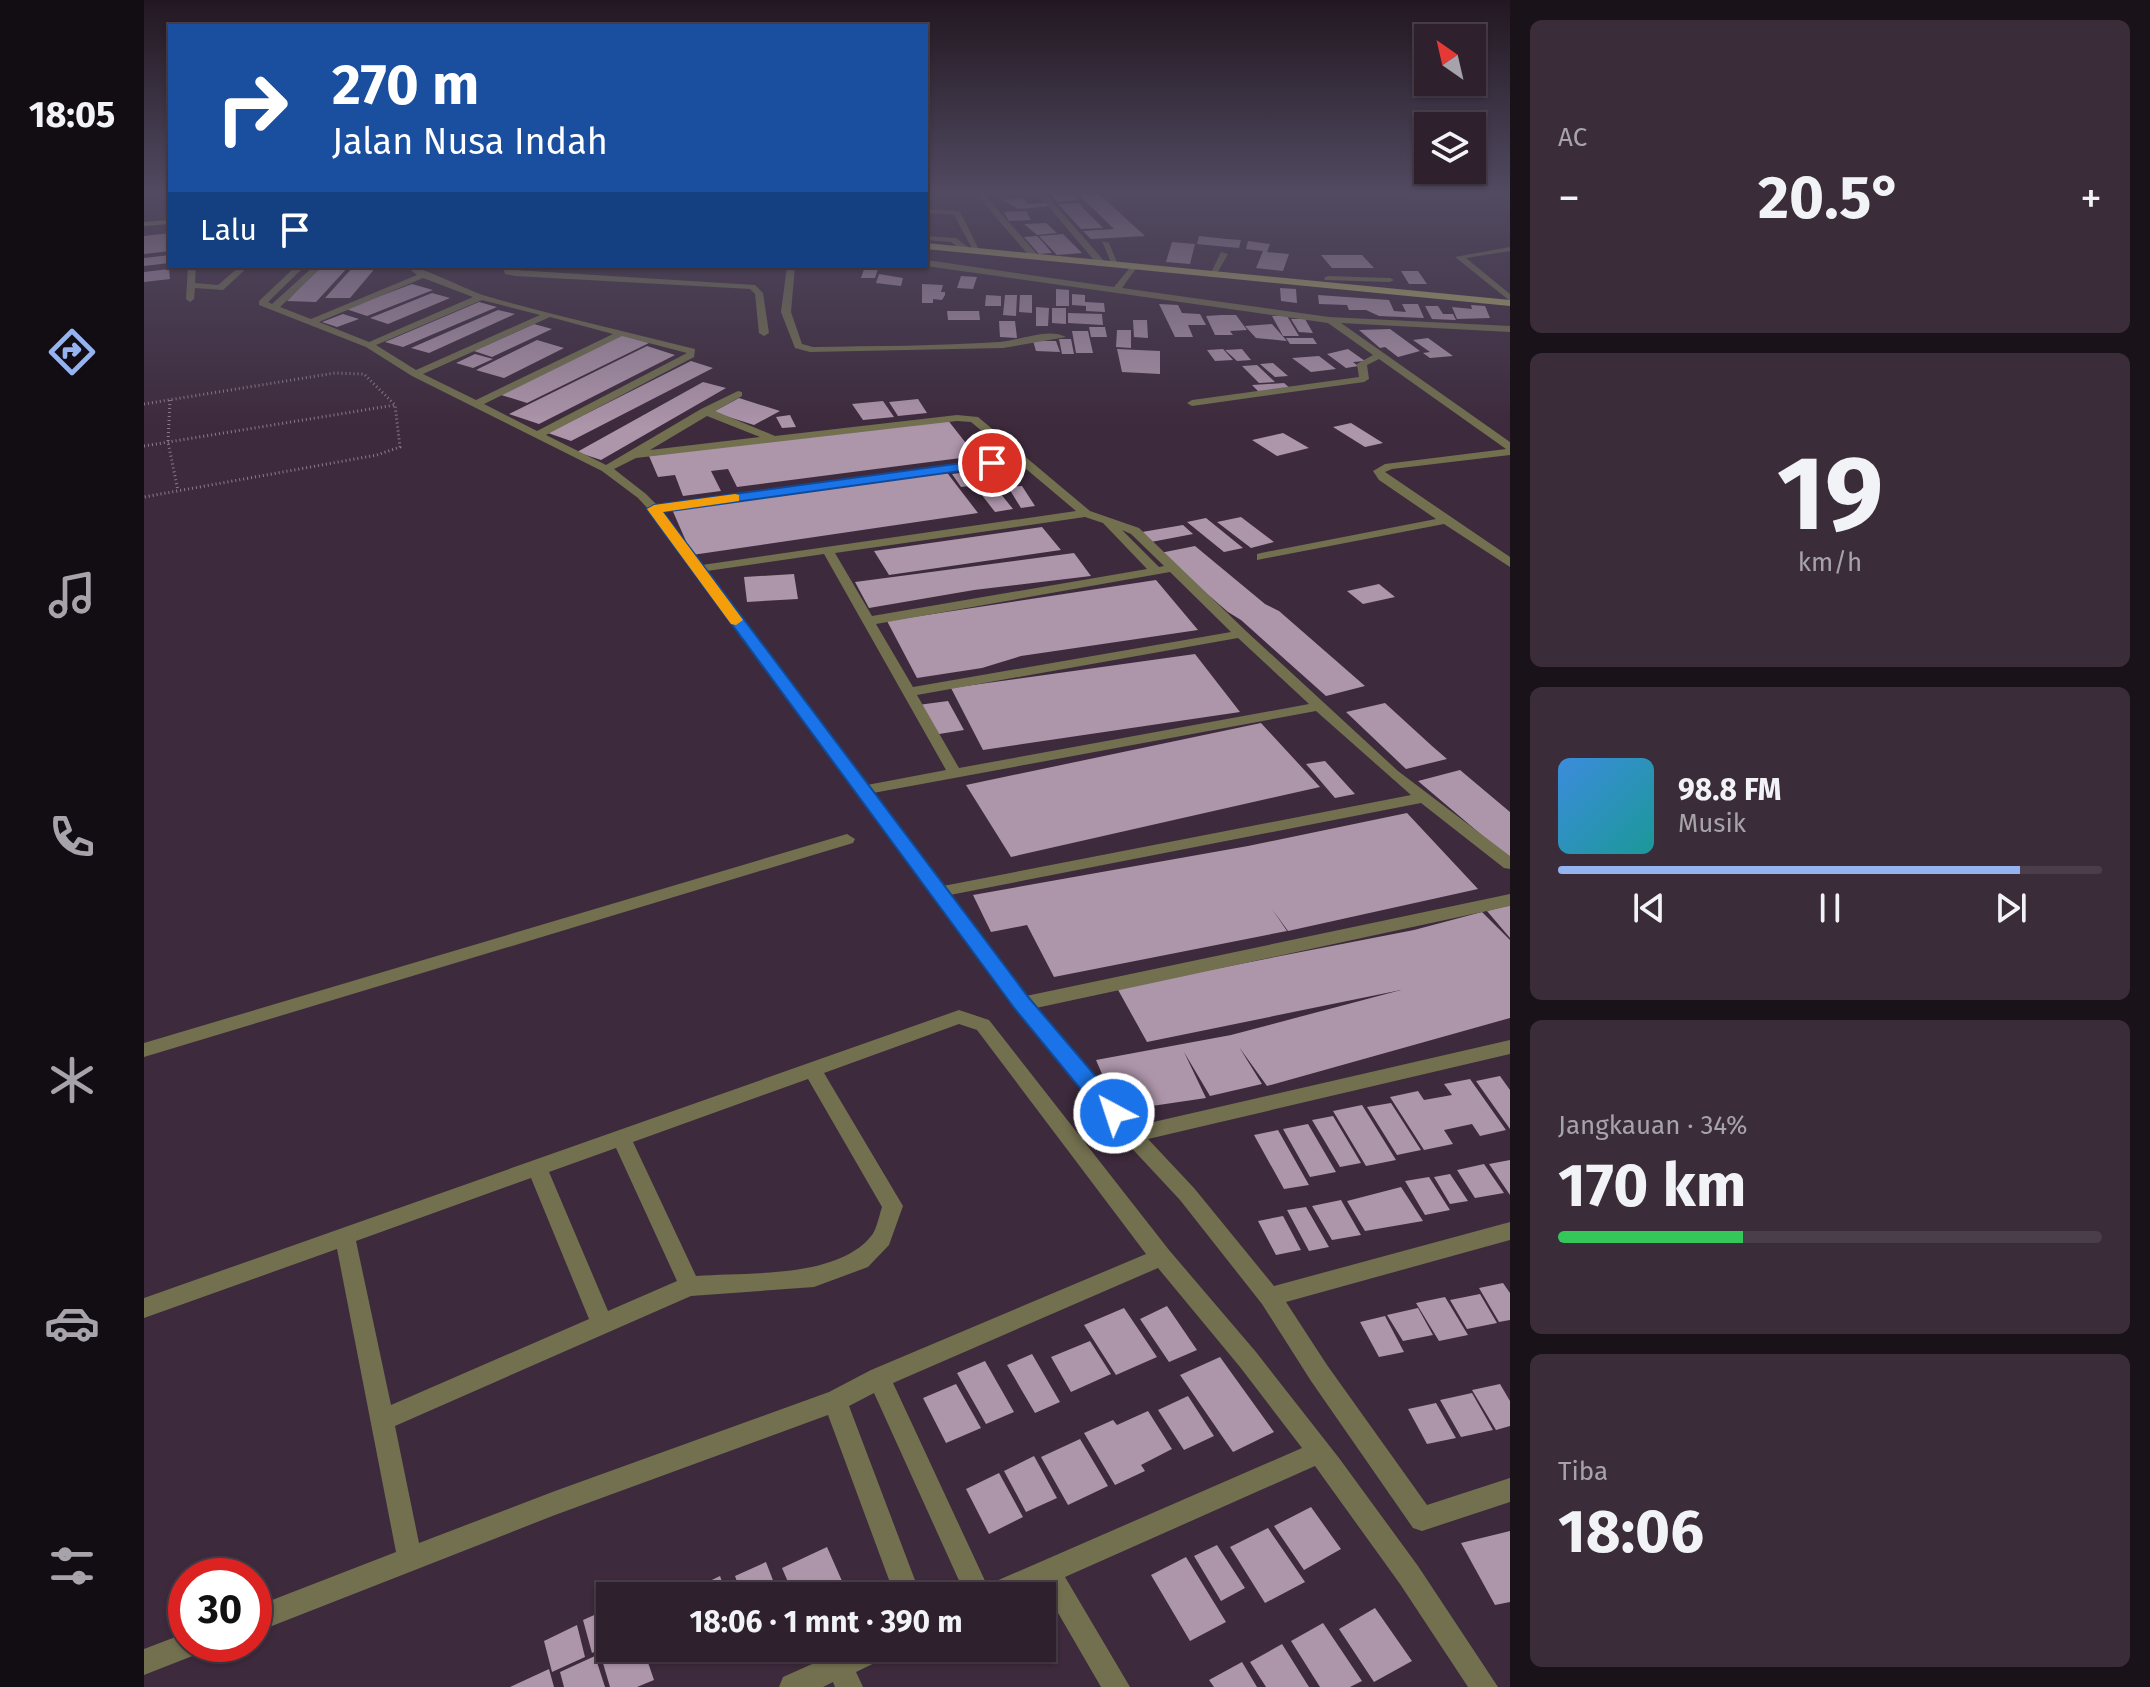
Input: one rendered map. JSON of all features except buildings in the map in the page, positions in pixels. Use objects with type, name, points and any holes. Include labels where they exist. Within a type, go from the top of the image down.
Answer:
[{"type":"main road","points":[[1170,271],[1510,300]]},
{"type":"street","points":[[190,299],[192,271]]},
{"type":"street","points":[[192,285],[220,288],[240,271]]},
{"type":"street","points":[[268,305],[297,271]]},
{"type":"street","points":[[268,305],[313,271]]},
{"type":"street","points":[[417,271],[481,297],[692,351],[691,355],[539,434]]},
{"type":"street","points":[[508,271],[752,287],[759,293],[764,333]]},
{"type":"street","points":[[790,271],[786,312],[798,346],[813,350],[1003,345],[1036,338],[1061,337]]},
{"type":"street","points":[[994,271],[1120,285],[1329,320],[1510,329]]},
{"type":"street","points":[[1120,285],[1130,271]]},
{"type":"street","points":[[1212,275],[1214,271]]},
{"type":"street","points":[[1475,271],[1510,300]]},
{"type":"street","points":[[312,322],[423,275]]},
{"type":"street","points":[[369,345],[481,297]]},
{"type":"street","points":[[268,305],[369,345],[415,374],[606,469],[642,496],[1022,1004],[1132,1135],[1187,1194],[1270,1297],[1319,1373],[1422,1519],[1510,1490]]},
{"type":"street","points":[[415,374],[550,314]]},
{"type":"street","points":[[1329,320],[1381,354],[1510,450]]},
{"type":"street","points":[[477,404],[623,332]]},
{"type":"street","points":[[1192,403],[1364,379],[1362,364],[1381,354]]},
{"type":"street","points":[[606,469],[636,455],[738,394]]},
{"type":"street","points":[[705,411],[774,440]]},
{"type":"street","points":[[636,455],[957,418],[974,419],[1086,513],[1135,531],[1241,634],[1422,798],[1510,864]]},
{"type":"street","points":[[1510,450],[1380,469],[1380,476],[1510,563]]},
{"type":"street","points":[[654,509],[1023,459]]},
{"type":"street","points":[[697,569],[1086,513]]},
{"type":"street","points":[[1103,519],[1156,571]]},
{"type":"street","points":[[1261,557],[1443,521]]},
{"type":"street","points":[[827,549],[955,773]]},
{"type":"street","points":[[868,621],[1173,568]]},
{"type":"street","points":[[909,692],[1241,634]]},
{"type":"street","points":[[864,790],[1320,706]]},
{"type":"street","points":[[939,892],[1422,798]]},
{"type":"street","points":[[144,1050],[847,839]]},
{"type":"street","points":[[1022,1004],[1510,900]]},
{"type":"street","points":[[144,1308],[959,1017],[983,1025],[1161,1257],[1319,1452],[1395,1551],[1484,1687]]},
{"type":"street","points":[[1132,1135],[1510,1047]]},
{"type":"street","points":[[382,1420],[690,1286],[814,1277],[860,1260],[882,1239],[893,1206],[812,1069]]},
{"type":"street","points":[[621,1138],[690,1286]]},
{"type":"street","points":[[537,1168],[602,1324]]},
{"type":"street","points":[[1270,1297],[1510,1231]]},
{"type":"street","points":[[345,1237],[410,1559]]},
{"type":"street","points":[[272,1613],[835,1401],[879,1378],[1161,1257]]},
{"type":"street","points":[[879,1378],[973,1582]]},
{"type":"street","points":[[835,1401],[903,1582]]},
{"type":"street","points":[[1022,1582],[1319,1452]]},
{"type":"street","points":[[1047,1570],[1116,1687]]},
{"type":"street","points":[[144,1662],[168,1653]]},
{"type":"street","points":[[793,1687],[845,1676],[862,1662]]},
{"type":"lane","points":[[1328,278],[1350,284],[1390,280]]},
{"type":"path","points":[[144,404],[335,373],[364,374],[395,405],[400,447],[377,455],[144,497]]},
{"type":"path","points":[[170,400],[168,442],[178,491]]},
{"type":"path","points":[[144,446],[395,405]]},
{"type":"slow traffic","points":[[735,498],[654,509],[736,620]]},
{"type":"route","points":[[992,463],[654,509],[1022,1004],[1114,1113]]}]
